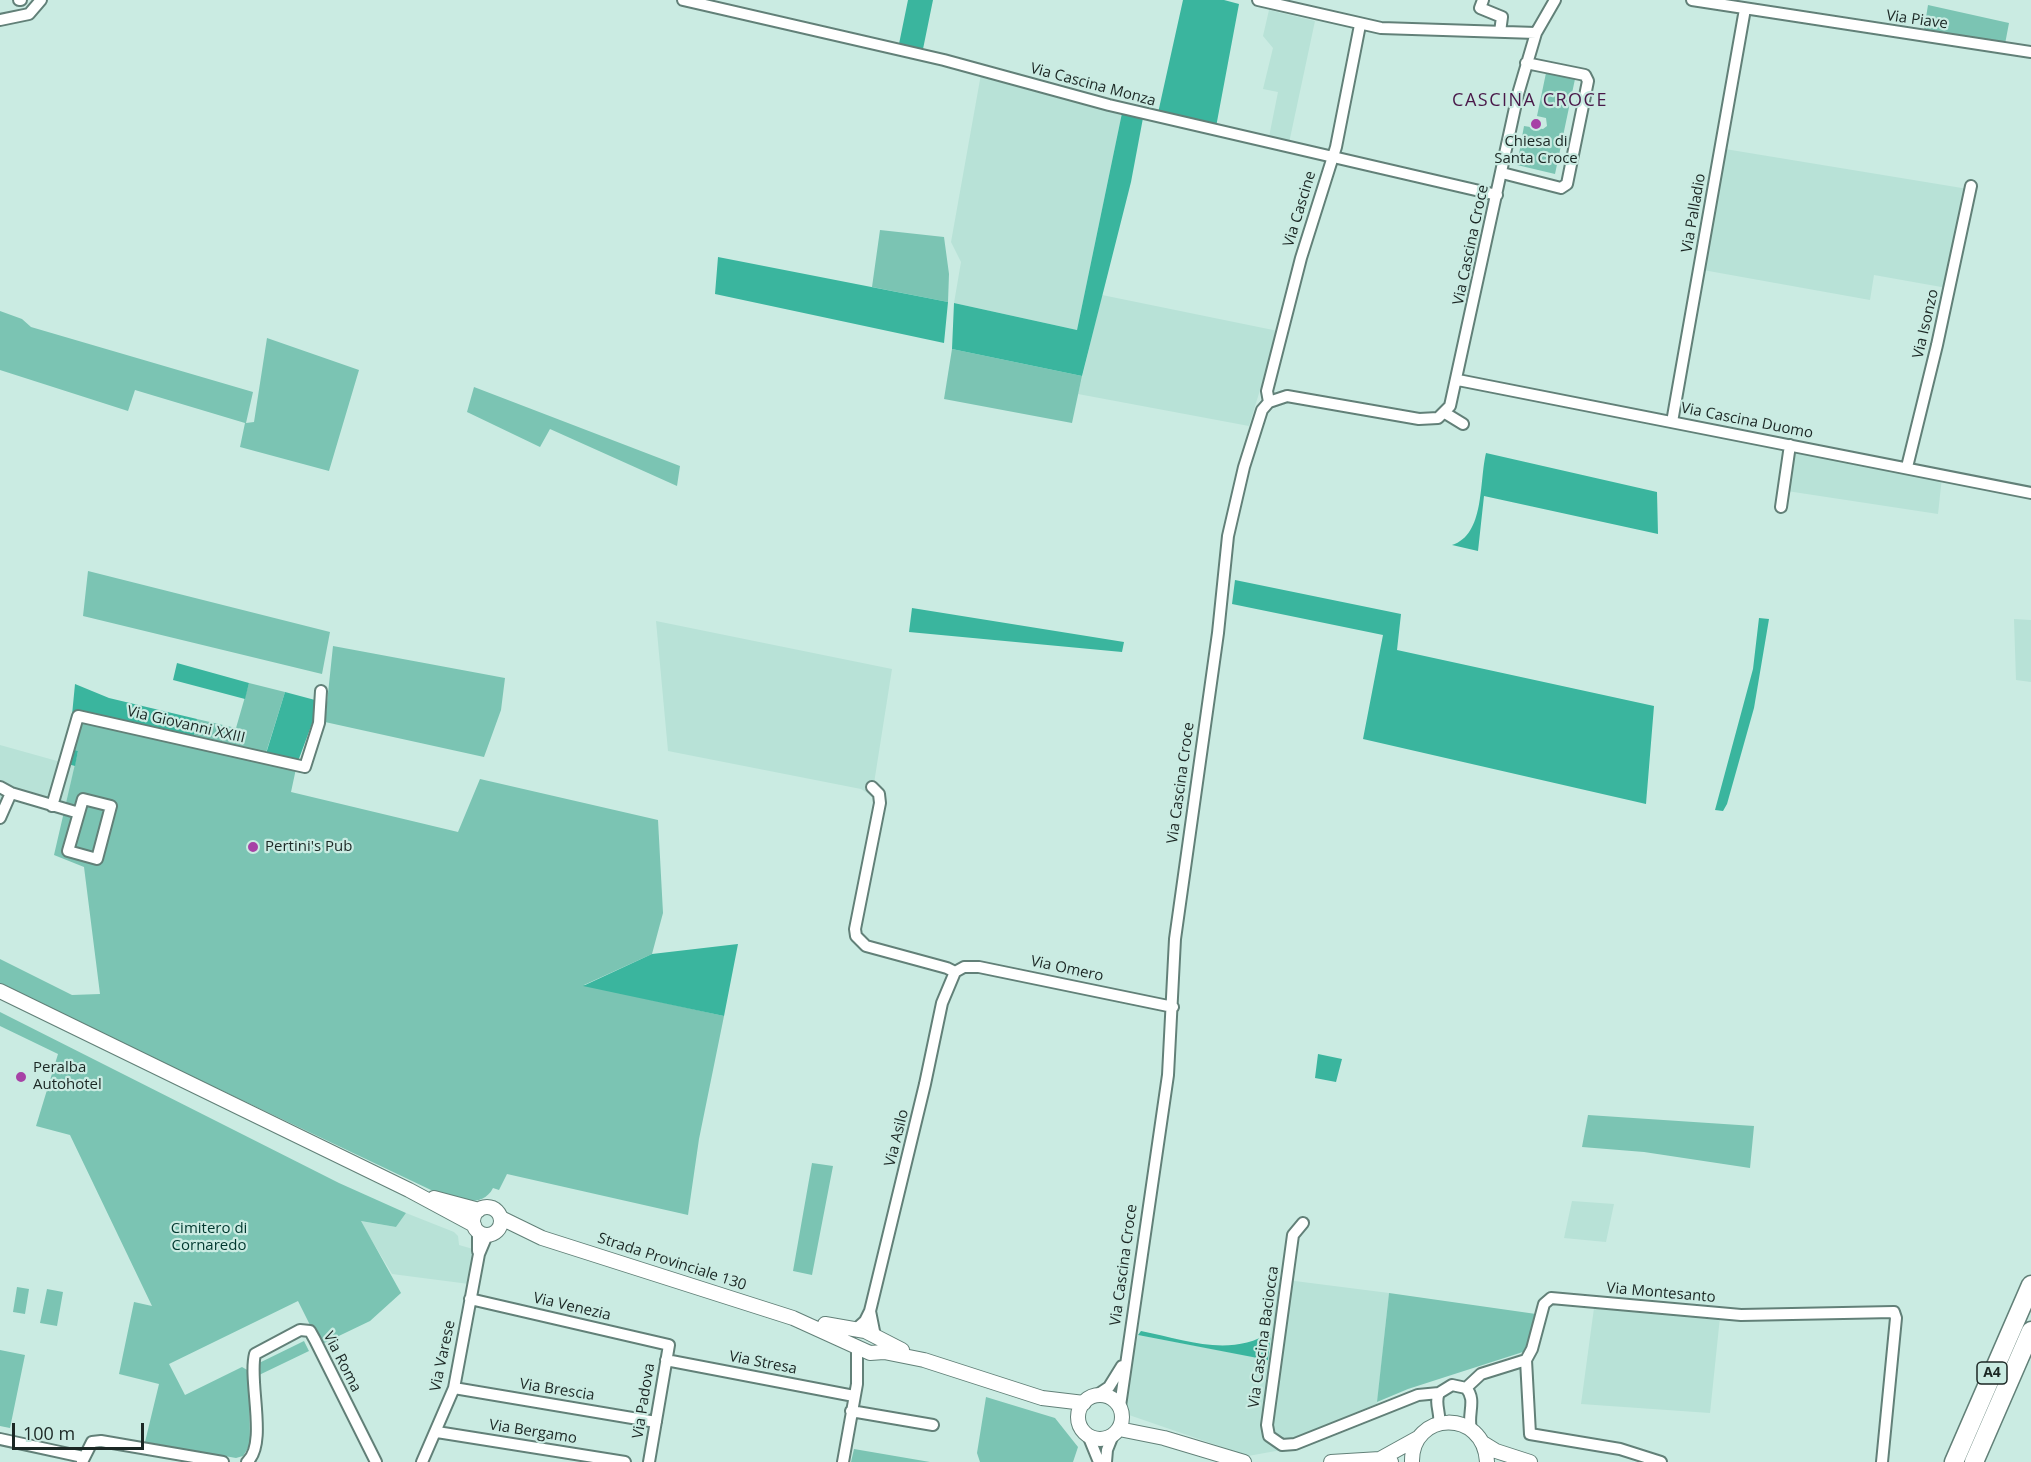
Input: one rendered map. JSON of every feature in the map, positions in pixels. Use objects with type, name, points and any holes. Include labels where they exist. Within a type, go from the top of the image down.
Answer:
[{"type":"highway","name":"A4","points":[[1954,1462],[2031,1285]]},
{"type":"highway","name":"A4","points":[[1974,1462],[2031,1330]]},
{"type":"street","points":[[0,20],[29,14],[41,0]]},
{"type":"street","name":"Via Cascina Monza","points":[[683,0],[944,60],[1108,105],[1497,195]]},
{"type":"street","points":[[1258,0],[1360,25],[1397,29],[1536,33]]},
{"type":"street","points":[[1483,0],[1480,8],[1502,17],[1500,32]]},
{"type":"street","name":"Via Cascina Croce","points":[[1445,413],[1458,380],[1526,63],[1536,33],[1555,0]]},
{"type":"street","name":"Via Piave","points":[[1692,0],[2031,52]]},
{"type":"street","name":"Via Palladio","points":[[1672,422],[1745,9]]},
{"type":"street","name":"Via Cascine","points":[[1269,402],[1267,391],[1301,258],[1336,147],[1360,25]]},
{"type":"street","points":[[1502,173],[1561,188],[1567,184],[1588,81],[1585,75],[1526,63]]},
{"type":"street","name":"Via Isonzo","points":[[1906,467],[1937,345],[1971,186]]},
{"type":"street","name":"Via Cascina Duomo","points":[[1458,380],[2031,493]]},
{"type":"street","points":[[1269,402],[1287,396],[1419,419],[1438,418],[1445,413],[1463,424]]},
{"type":"street","name":"Via Cascina Croce","points":[[1121,1410],[1126,1354],[1168,1075],[1173,1007],[1172,984],[1180,892],[1216,643],[1228,536],[1254,435],[1262,410],[1269,402]]},
{"type":"street","points":[[1781,507],[1791,445]]},
{"type":"street","name":"Via Giovanni XXIII","points":[[52,806],[78,716],[305,766],[319,723],[321,691]]},
{"type":"street","points":[[0,787],[11,793],[79,813]]},
{"type":"street","points":[[872,787],[879,794],[880,803],[855,929],[856,936],[866,946],[955,972]]},
{"type":"street","points":[[0,818],[11,793]]},
{"type":"street","points":[[82,799],[111,806],[97,859],[68,851],[79,813],[82,799]]},
{"type":"street","name":"Via Omero","points":[[955,972],[964,967],[979,967],[1173,1007]]},
{"type":"street","name":"Via Asilo","points":[[855,1330],[865,1322],[870,1311],[925,1084],[942,1003],[955,972]]},
{"type":"street","points":[[0,991],[409,1190],[483,1231],[500,1226],[501,1218],[492,1208],[479,1210],[409,1190]]},
{"type":"street","points":[[479,1210],[474,1217],[483,1231]]},
{"type":"street","name":"Strada Provinciale 130","points":[[501,1218],[542,1238]]},
{"type":"street","name":"Via Cascina Baciocca","points":[[1303,1223],[1293,1235],[1267,1425],[1269,1436],[1282,1445],[1295,1444],[1424,1394],[1438,1398]]},
{"type":"street","name":"Strada Provinciale 130","points":[[483,1231],[509,1232],[542,1238],[793,1318],[875,1353],[891,1353],[924,1360],[1042,1398],[1084,1403]]},
{"type":"street","name":"Via Varese","points":[[423,1461],[437,1432],[453,1388],[483,1231]]},
{"type":"street","name":"Via Montesanto","points":[[1660,1462],[1620,1449],[1530,1434],[1526,1360],[1532,1349],[1544,1304],[1551,1298],[1741,1315],[1890,1311],[1896,1318],[1882,1462]]},
{"type":"street","name":"Via Venezia","points":[[470,1299],[669,1345]]},
{"type":"street","name":"Via Asilo","points":[[870,1311],[875,1336]]},
{"type":"street","name":"Strada Provinciale 130","points":[[793,1318],[875,1336],[924,1360]]},
{"type":"street","name":"Via Roma","points":[[247,1462],[252,1457],[256,1440],[255,1354],[300,1330],[310,1331],[376,1462]]},
{"type":"street","name":"Via Padova","points":[[649,1462],[669,1345]]},
{"type":"street","points":[[857,1347],[857,1383]]},
{"type":"street","points":[[843,1462],[857,1383],[866,1362],[875,1353]]},
{"type":"street","name":"Via Cascina Croce","points":[[1097,1395],[1117,1377],[1126,1354]]},
{"type":"street","name":"Via Stresa","points":[[666,1360],[854,1396]]},
{"type":"street","points":[[1467,1388],[1481,1374],[1526,1360]]},
{"type":"street","points":[[1439,1424],[1438,1398],[1452,1385],[1467,1388],[1472,1395],[1469,1414],[1471,1429]]},
{"type":"street","name":"Via Brescia","points":[[453,1388],[656,1422]]},
{"type":"street","points":[[1099,1462],[1079,1419],[1084,1403],[1097,1395],[1110,1397],[1134,1423],[1164,1438]]},
{"type":"street","name":"Strada Provinciale 130","points":[[1042,1398],[1079,1419]]},
{"type":"street","points":[[1106,1462],[1107,1450],[1116,1432],[1121,1410]]},
{"type":"street","points":[[851,1411],[933,1425]]},
{"type":"street","points":[[1331,1462],[1385,1461],[1439,1424],[1453,1422],[1471,1429],[1483,1443],[1496,1451],[1530,1462]]},
{"type":"street","name":"Via Bergamo","points":[[437,1432],[625,1462]]},
{"type":"street","points":[[1088,1435],[1101,1439],[1116,1432],[1164,1438],[1245,1462]]},
{"type":"street","points":[[1412,1462],[1415,1446],[1420,1437]]},
{"type":"street","points":[[0,1439],[83,1459],[92,1442],[100,1441],[223,1462]]},
{"type":"street","points":[[1483,1443],[1487,1462]]},
{"type":"shaded area","points":[[1269,10],[1315,21],[1289,143],[1267,147],[1278,92],[1263,89],[1273,48],[1263,36]]},
{"type":"shaded area","points":[[981,74],[1122,113],[1077,330],[954,303],[961,262],[951,242]]},
{"type":"shaded area","points":[[1725,149],[1968,189],[1947,288],[1874,275],[1870,300],[1703,270]]},
{"type":"shaded area","points":[[1102,295],[1278,331],[1249,426],[1078,394]]},
{"type":"shaded area","points":[[1793,448],[1942,477],[1938,514],[1787,491]]},
{"type":"shaded area","points":[[2014,619],[2031,620],[2031,682],[2016,680]]},
{"type":"shaded area","points":[[656,621],[892,669],[872,796],[861,789],[668,751]]},
{"type":"shaded area","points":[[0,745],[75,766],[64,812],[9,794],[0,810]]},
{"type":"shaded area","points":[[1572,1201],[1614,1204],[1606,1242],[1564,1238]]},
{"type":"shaded area","points":[[406,1213],[454,1232],[458,1236],[459,1245],[473,1249],[469,1284],[392,1274],[360,1221],[396,1227]]},
{"type":"shaded area","points":[[1279,1279],[1389,1293],[1376,1414],[1287,1449],[1248,1456],[1129,1415],[1123,1402],[1138,1335],[1267,1359]]},
{"type":"shaded area","points":[[1594,1308],[1720,1317],[1710,1413],[1581,1404]]},
{"type":"green space","points":[[908,0],[933,0],[923,49],[899,44]]},
{"type":"green space","points":[[1183,0],[1224,0],[1239,4],[1216,127],[1158,113]]},
{"type":"green space","points":[[1928,5],[2009,23],[2005,44],[1924,30]]},
{"type":"green space","points":[[1546,73],[1575,79],[1555,174],[1517,165],[1524,126],[1543,129],[1547,126],[1546,118],[1537,116]]},
{"type":"green space","points":[[1122,113],[1143,118],[1131,182],[1082,376],[952,349],[954,303],[1077,330]]},
{"type":"green space","points":[[880,230],[944,237],[949,274],[948,302],[872,287]]},
{"type":"green space","points":[[718,257],[948,302],[944,343],[715,294]]},
{"type":"green space","points":[[0,311],[22,319],[31,327],[253,392],[246,423],[254,422],[267,338],[359,370],[329,471],[240,447],[245,423],[135,390],[128,411],[0,370]]},
{"type":"green space","points":[[952,349],[1082,376],[1072,423],[944,399]]},
{"type":"green space","points":[[474,387],[680,466],[677,486],[550,429],[540,447],[467,412]]},
{"type":"green space","points":[[1486,453],[1657,492],[1658,534],[1484,496],[1478,551],[1452,545],[1463,539],[1475,519],[1479,506]]},
{"type":"green space","points":[[88,571],[330,632],[322,674],[83,616]]},
{"type":"green space","points":[[1235,580],[1401,614],[1397,650],[1654,706],[1646,804],[1363,739],[1383,635],[1232,604]]},
{"type":"green space","points":[[912,608],[1124,642],[1122,652],[909,632]]},
{"type":"green space","points":[[1759,618],[1769,619],[1754,708],[1727,804],[1723,811],[1715,810],[1753,669]]},
{"type":"green space","points":[[333,646],[505,678],[501,710],[484,757],[325,722]]},
{"type":"green space","points":[[177,663],[249,683],[245,699],[173,680]]},
{"type":"green space","points":[[249,683],[285,692],[265,756],[297,764],[291,792],[458,832],[480,779],[658,820],[663,913],[652,954],[584,985],[724,1016],[699,1139],[688,1215],[507,1174],[499,1190],[493,1188],[485,1197],[469,1201],[452,1200],[0,985],[0,959],[72,995],[100,994],[84,867],[54,855],[78,751],[72,749],[81,714],[193,740],[197,719],[236,728]]},
{"type":"green space","points":[[75,684],[109,698],[197,719],[193,740],[81,714],[72,749],[78,751],[75,766],[60,762],[72,715]]},
{"type":"green space","points":[[285,692],[315,700],[313,721],[297,764],[265,757]]},
{"type":"green space","points":[[738,944],[724,1016],[583,986],[652,954]]},
{"type":"green space","name":"Cimitero di Cornaredo","points":[[0,1012],[339,1183],[406,1213],[396,1227],[361,1221],[401,1293],[370,1321],[320,1345],[298,1301],[169,1364],[185,1395],[242,1367],[249,1371],[250,1445],[243,1456],[236,1458],[145,1442],[159,1384],[119,1374],[134,1302],[152,1306],[70,1135],[36,1126],[58,1054],[0,1026]]},
{"type":"green space","points":[[1318,1054],[1342,1059],[1336,1082],[1315,1078]]},
{"type":"green space","points":[[1588,1115],[1754,1126],[1750,1168],[1644,1152],[1582,1147]]},
{"type":"green space","points":[[812,1163],[833,1166],[812,1275],[793,1271]]},
{"type":"green space","points":[[17,1287],[29,1289],[25,1314],[13,1312]]},
{"type":"green space","points":[[47,1289],[63,1292],[57,1326],[40,1323]]},
{"type":"green space","points":[[1389,1293],[1536,1314],[1526,1351],[1408,1389],[1377,1402]]},
{"type":"green space","points":[[1141,1331],[1207,1345],[1240,1344],[1271,1332],[1268,1360],[1138,1335]]},
{"type":"green space","points":[[304,1341],[309,1351],[257,1376],[257,1364]]},
{"type":"green space","points":[[0,1350],[25,1355],[10,1428],[0,1426]]},
{"type":"green space","points":[[986,1397],[1055,1418],[1078,1447],[1073,1462],[980,1462],[977,1453]]},
{"type":"green space","points":[[854,1449],[930,1462],[851,1462]]},
{"type":"place","name":"Chiesa di Santa Croce","points":[[1536,124]]},
{"type":"place","name":"Pertini's Pub","points":[[253,847]]},
{"type":"place","name":"Peralba Autohotel","points":[[21,1077]]},
{"type":"district","name":"CASCINA CROCE","points":[[1530,101]]}]
